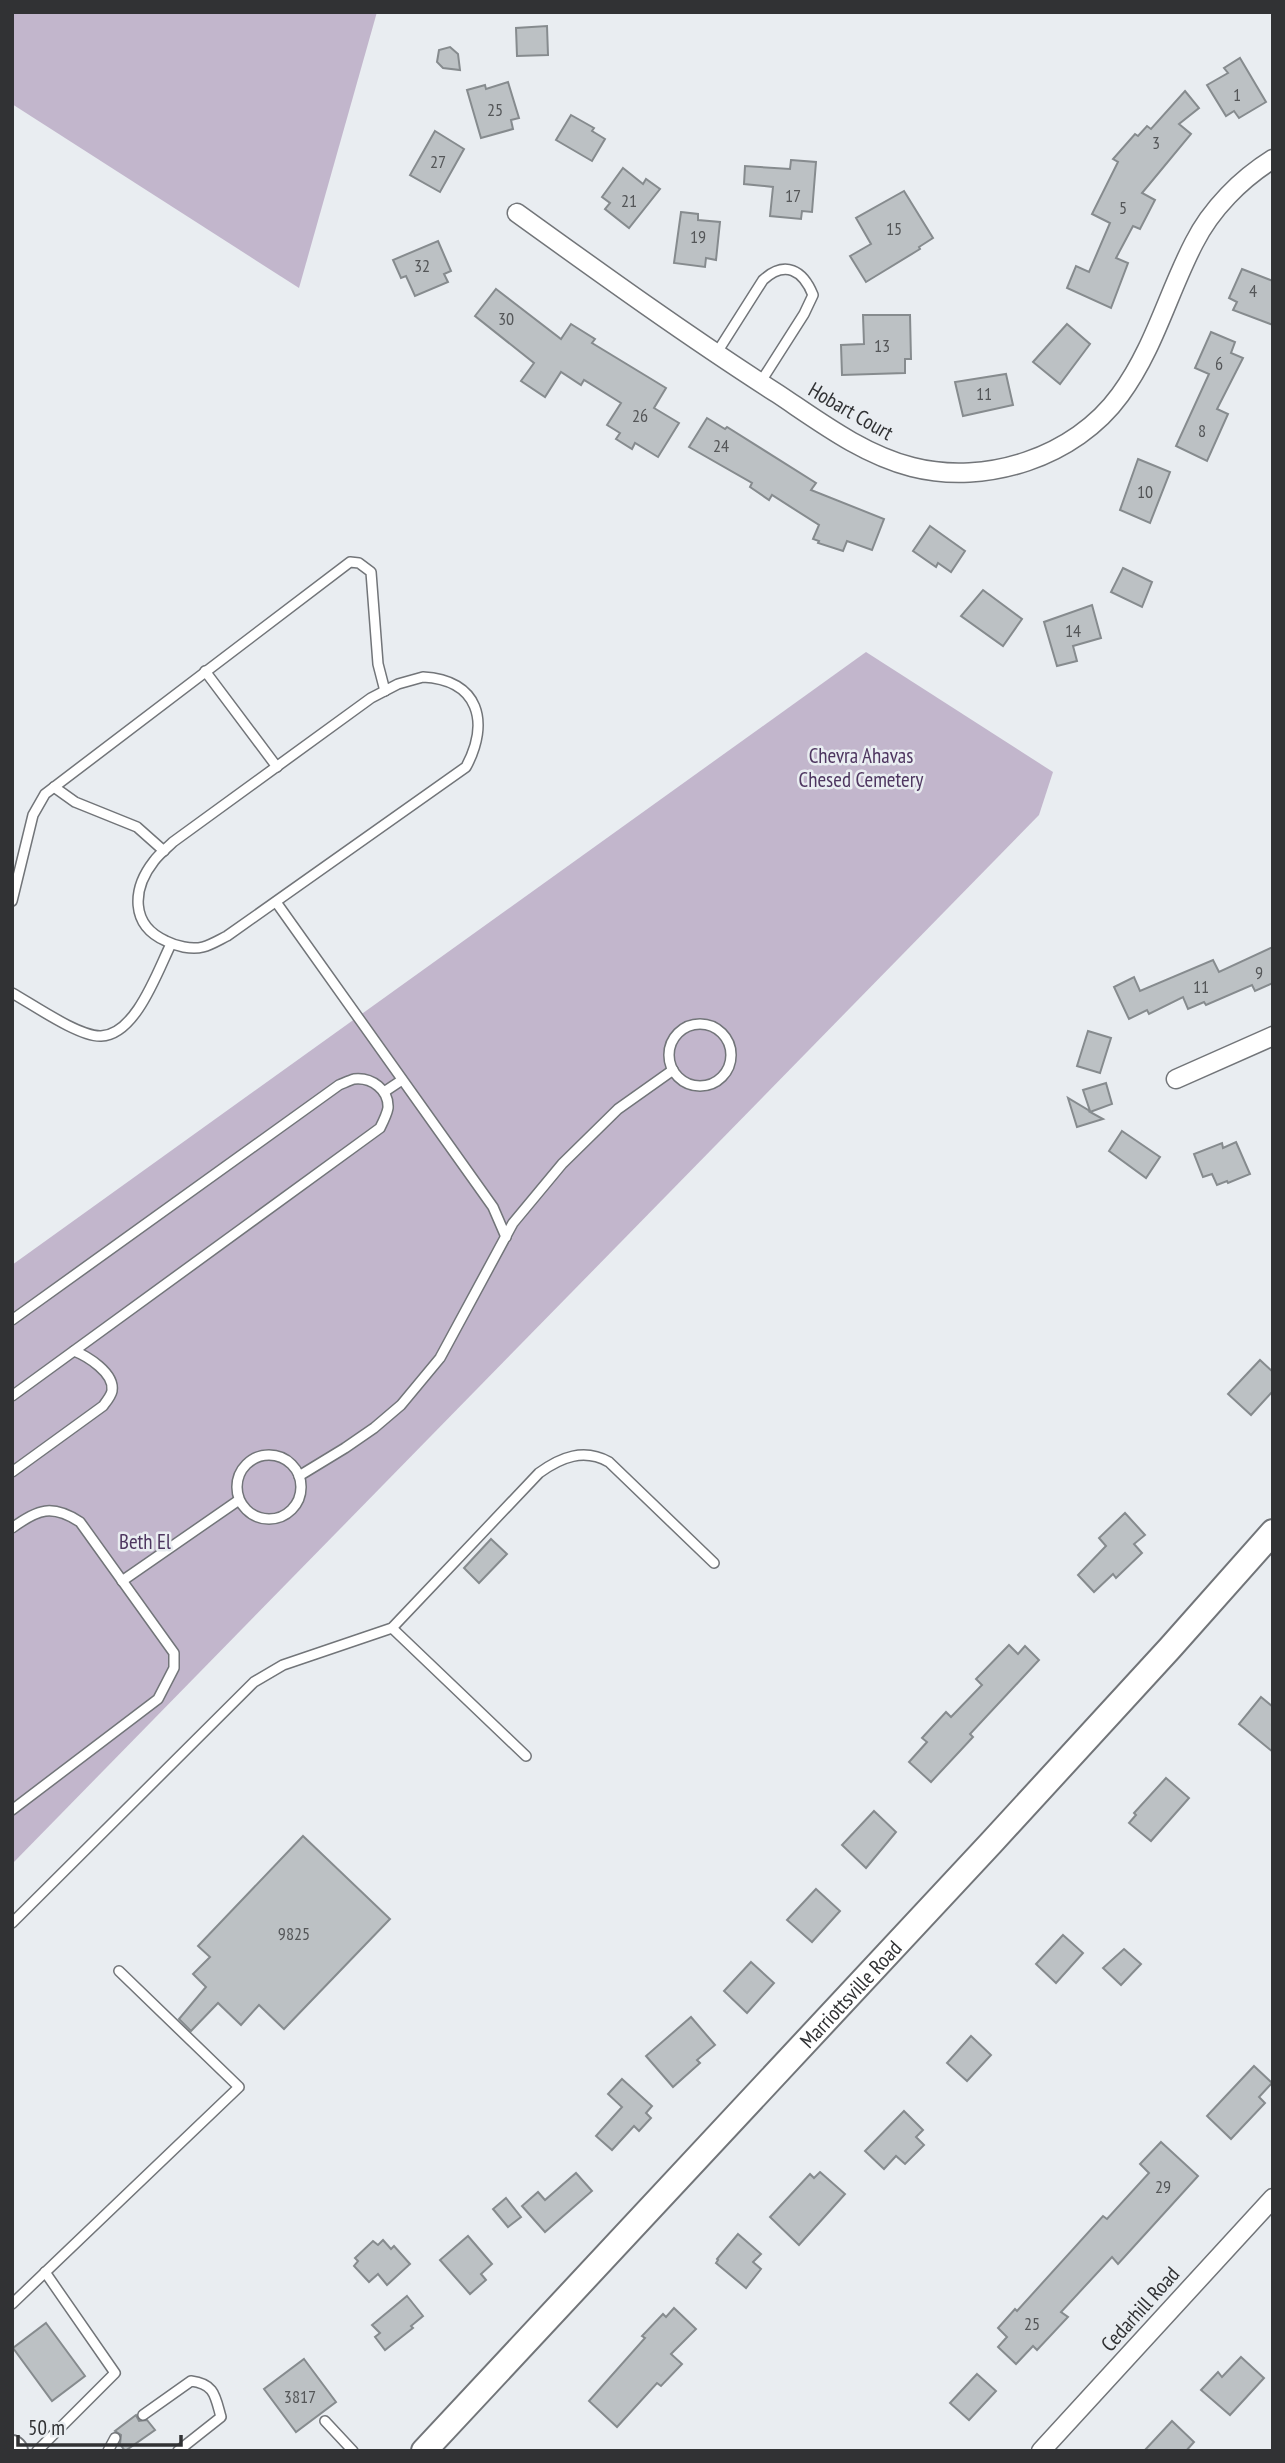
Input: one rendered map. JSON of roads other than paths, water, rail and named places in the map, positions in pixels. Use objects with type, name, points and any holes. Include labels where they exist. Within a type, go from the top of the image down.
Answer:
[{"type":"main road","name":"Marriottsville Road","points":[[424,2451],[1170,1648],[1273,1532]]},
{"type":"street","name":"Hobart Court","points":[[517,213],[716,354],[848,440],[882,457],[913,467],[954,471],[994,469],[1046,455],[1092,425],[1119,397],[1150,343],[1194,241],[1231,192],[1273,159]]},
{"type":"street","points":[[1176,1079],[1273,1036]]},
{"type":"street","name":"Cedarhill Road","points":[[1048,2448],[1273,2198]]},
{"type":"lane","points":[[716,354],[763,280],[774,271],[784,269],[797,272],[807,280],[813,295],[760,383]]},
{"type":"lane","points":[[12,901],[33,816],[45,794],[345,565],[359,563],[370,572],[378,664],[385,691]]},
{"type":"lane","points":[[205,671],[277,767]]},
{"type":"lane","points":[[423,677],[440,678],[453,683],[465,693],[479,715],[480,732],[466,767],[227,936],[202,947],[171,944],[142,925],[138,907],[139,889],[145,875],[164,851],[371,698],[385,691],[423,677]]},
{"type":"lane","points":[[54,787],[75,802],[137,827],[164,851]]},
{"type":"lane","points":[[276,902],[493,1207],[506,1237]]},
{"type":"lane","points":[[12,993],[74,1028],[102,1036],[128,1022],[140,1007],[171,944]]},
{"type":"lane","points":[[707,1024],[723,1034],[729,1043],[729,1064],[715,1082],[704,1086],[694,1085],[684,1082],[673,1070],[668,1054],[670,1043],[686,1026],[707,1024]]},
{"type":"lane","points":[[299,1476],[374,1428],[408,1396],[440,1358],[513,1223],[571,1154],[618,1109],[673,1070]]},
{"type":"lane","points":[[12,1320],[339,1086],[354,1079],[366,1080],[379,1086],[384,1092],[388,1110],[380,1128],[12,1395]]},
{"type":"lane","points":[[384,1092],[402,1080]]},
{"type":"lane","points":[[12,1472],[103,1406],[112,1390],[100,1366],[89,1357],[74,1351]]},
{"type":"lane","points":[[12,1923],[254,1682],[283,1665],[392,1628],[539,1472],[554,1462],[585,1454],[609,1462],[714,1563]]},
{"type":"lane","points":[[265,1455],[287,1460],[299,1476],[299,1499],[293,1509],[284,1516],[273,1520],[262,1519],[251,1515],[239,1500],[236,1486],[238,1475],[254,1458],[265,1455]]},
{"type":"lane","points":[[122,1581],[239,1500]]},
{"type":"lane","points":[[12,1528],[40,1511],[51,1509],[65,1512],[80,1522],[174,1653],[174,1668],[158,1699],[12,1810]]},
{"type":"lane","points":[[392,1628],[526,1756]]},
{"type":"lane","points":[[12,2304],[239,2087],[120,1971]]},
{"type":"lane","points":[[37,2451],[115,2373],[45,2272]]},
{"type":"lane","points":[[143,2415],[191,2381],[203,2382],[214,2392],[221,2417],[182,2450]]},
{"type":"lane","points":[[325,2421],[353,2451]]},
{"type":"lane","points":[[108,2451],[115,2438]]},
{"type":"park label","name":"Chevra Ahavas Chesed Cemetery","points":[[861,767]]},
{"type":"park label","name":"Beth El","points":[[145,1541]]}]
